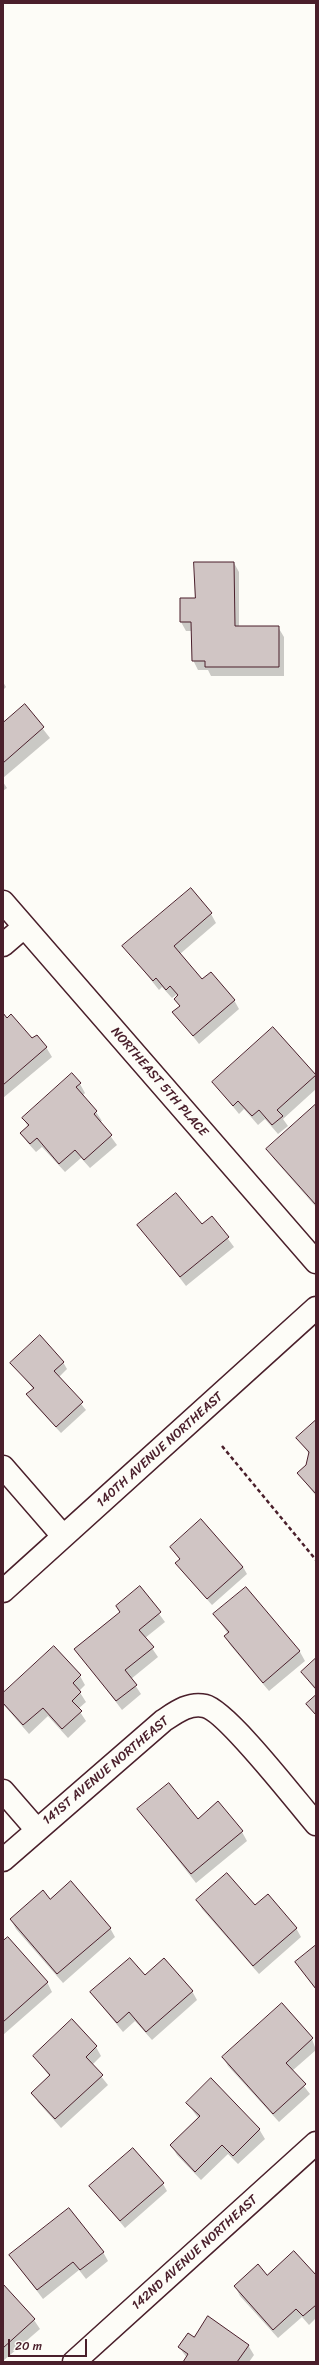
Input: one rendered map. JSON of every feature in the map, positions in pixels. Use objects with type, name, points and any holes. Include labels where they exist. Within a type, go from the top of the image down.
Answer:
[{"type":"street","name":"NORTHEAST 5TH PLACE","points":[[3,902],[316,1262]]},
{"type":"street","points":[[3,945],[24,927]]},
{"type":"street","name":"140TH AVENUE NORTHEAST","points":[[3,1591],[313,1317]]},
{"type":"street","points":[[3,1467],[64,1536]]},
{"type":"street","name":"141ST AVENUE NORTHEAST","points":[[3,1860],[163,1721],[181,1709],[194,1705],[206,1706],[229,1721],[316,1824]]},
{"type":"street","points":[[3,1791],[37,1830]]},
{"type":"street","name":"142ND AVENUE NORTHEAST","points":[[74,2362],[316,2143]]},
{"type":"path","points":[[222,1446],[316,1560]]},
{"type":"building","points":[[194,562],[234,562],[235,626],[279,626],[279,667],[205,667],[205,661],[192,661],[191,622],[180,622],[180,598],[195,598]]},
{"type":"building","points":[[25,704],[44,727],[3,763],[3,723]]},
{"type":"building","points":[[191,888],[212,913],[174,946],[202,979],[211,972],[235,1000],[193,1036],[172,1012],[180,1006],[174,999],[178,995],[170,986],[166,990],[156,978],[153,981],[122,946]]},
{"type":"building","points":[[3,1013],[7,1018],[11,1014],[32,1038],[37,1035],[47,1047],[3,1085]]},
{"type":"building","points":[[273,1027],[316,1075],[277,1110],[283,1116],[272,1125],[259,1110],[252,1116],[238,1101],[233,1106],[212,1082]]},
{"type":"building","points":[[72,1073],[81,1083],[76,1087],[97,1111],[94,1114],[112,1135],[84,1160],[75,1150],[59,1164],[37,1138],[30,1144],[20,1133],[29,1125],[22,1118]]},
{"type":"building","points":[[316,1104],[316,1205],[266,1149]]},
{"type":"building","points":[[176,1193],[202,1224],[212,1216],[229,1237],[180,1277],[137,1225]]},
{"type":"building","points":[[40,1335],[64,1362],[54,1371],[83,1402],[56,1427],[26,1394],[34,1388],[10,1363]]},
{"type":"building","points":[[316,1420],[316,1494],[297,1473],[306,1465],[309,1452],[296,1438]]},
{"type":"building","points":[[201,1519],[243,1567],[207,1599],[175,1563],[180,1559],[170,1547]]},
{"type":"building","points":[[140,1586],[161,1612],[139,1630],[154,1647],[125,1670],[137,1685],[116,1701],[74,1649],[120,1612],[116,1606]]},
{"type":"building","points":[[246,1587],[300,1651],[263,1683],[224,1636],[229,1632],[213,1614]]},
{"type":"building","points":[[54,1646],[81,1675],[73,1683],[81,1692],[72,1701],[82,1711],[62,1729],[43,1708],[23,1725],[3,1703],[3,1693]]},
{"type":"building","points":[[316,1658],[316,1689],[301,1672]]},
{"type":"building","points":[[316,1695],[316,1715],[306,1704]]},
{"type":"building","points":[[169,1783],[198,1819],[218,1801],[243,1831],[191,1874],[137,1809]]},
{"type":"building","points":[[227,1873],[255,1905],[268,1894],[297,1928],[253,1966],[196,1900]]},
{"type":"building","points":[[71,1881],[111,1928],[57,1974],[10,1919],[43,1890],[50,1899]]},
{"type":"building","points":[[8,1937],[48,1982],[3,2022],[3,1941]]},
{"type":"building","points":[[316,1945],[316,1989],[295,1962]]},
{"type":"building","points":[[130,1958],[145,1975],[164,1958],[193,1991],[146,2032],[129,2012],[117,2023],[90,1992]]},
{"type":"building","points":[[282,2003],[313,2038],[286,2063],[306,2084],[273,2114],[222,2057]]},
{"type":"building","points":[[72,2019],[97,2046],[86,2057],[103,2075],[55,2119],[31,2093],[50,2075],[33,2056]]},
{"type":"building","points":[[211,2078],[260,2129],[233,2156],[222,2145],[195,2172],[170,2145],[200,2116],[186,2103]]},
{"type":"building","points":[[133,2148],[164,2183],[120,2221],[89,2186]]},
{"type":"building","points":[[69,2208],[104,2252],[80,2270],[73,2262],[37,2290],[9,2255]]},
{"type":"building","points":[[294,2251],[316,2275],[316,2305],[303,2316],[296,2309],[273,2330],[234,2286],[258,2264],[267,2275]]},
{"type":"building","points":[[3,2284],[35,2319],[3,2348]]},
{"type":"building","points":[[208,2316],[249,2345],[237,2362],[183,2362],[188,2354],[178,2347],[188,2333],[194,2337]]}]
